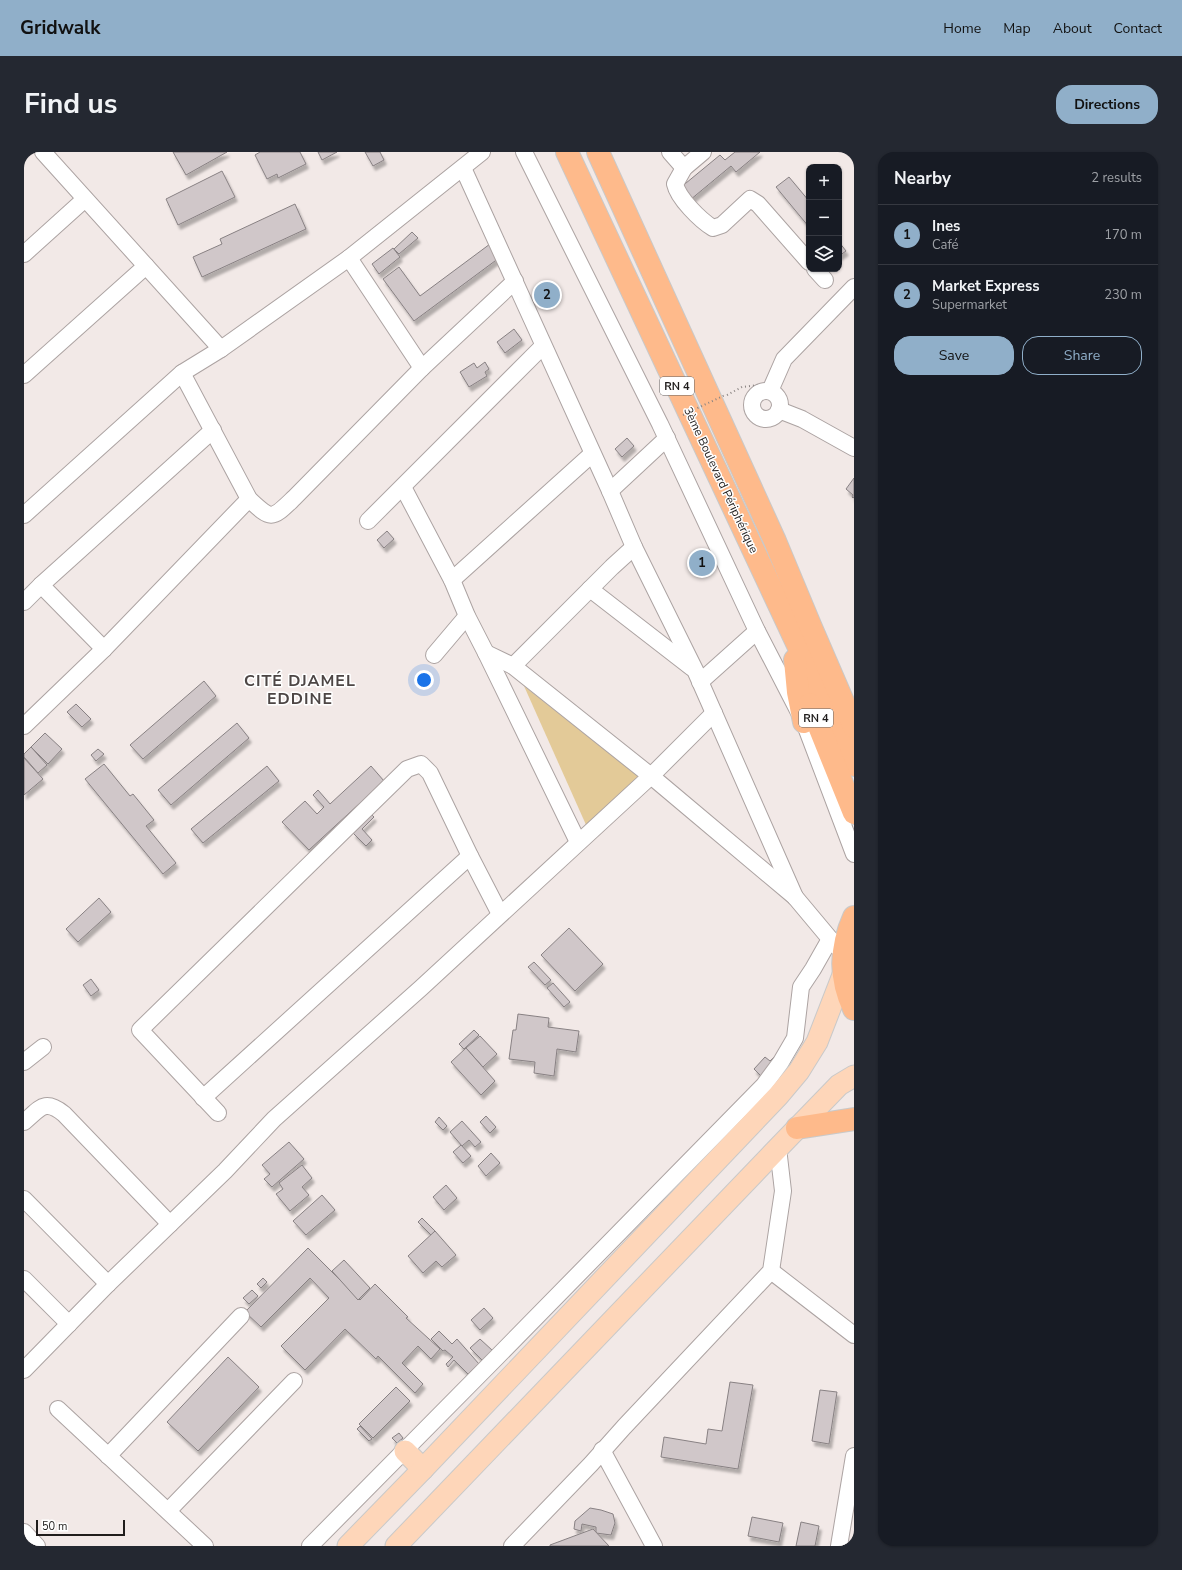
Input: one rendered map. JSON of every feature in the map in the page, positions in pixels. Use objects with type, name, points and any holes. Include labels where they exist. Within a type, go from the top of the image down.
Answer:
[{"type":"highway","name":"3ème Boulevard Périphérique","points":[[567,152],[854,765]]},
{"type":"highway","name":"3ème Boulevard Périphérique","points":[[598,152],[775,541],[854,727]]},
{"type":"highway","name":"RN 4","points":[[775,541],[854,696]]},
{"type":"highway","name":"RN 4","points":[[786,620],[795,660],[811,706],[854,814]]},
{"type":"highway","points":[[795,660],[798,692],[804,722]]},
{"type":"highway","points":[[854,917],[847,932],[836,946],[848,997],[854,1009]]},
{"type":"highway","points":[[797,1128],[854,1119]]},
{"type":"main road","points":[[348,1546],[423,1470],[771,1090],[799,1071],[817,1042],[843,975]]},
{"type":"main road","points":[[396,1546],[797,1128],[840,1085],[854,1076]]},
{"type":"main road","points":[[405,1451],[423,1470]]},
{"type":"street","points":[[43,152],[221,349]]},
{"type":"street","points":[[24,515],[182,373],[221,349],[348,258],[482,152]]},
{"type":"street","points":[[524,152],[667,438],[758,631],[804,722],[854,854]]},
{"type":"street","points":[[670,152],[684,168]]},
{"type":"street","points":[[703,152],[684,168],[674,184],[676,192],[704,222],[712,228],[722,225],[750,199],[758,204],[806,259]]},
{"type":"street","points":[[463,168],[610,491],[634,548],[698,676],[795,897]]},
{"type":"street","points":[[24,254],[85,199]]},
{"type":"street","points":[[348,258],[422,368]]},
{"type":"street","points":[[24,375],[146,266]]},
{"type":"street","points":[[182,373],[249,499],[265,514],[270,516],[278,513],[294,498],[422,368],[515,281]]},
{"type":"street","points":[[770,391],[784,359],[854,287]]},
{"type":"street","points":[[368,521],[543,346]]},
{"type":"street","points":[[770,391],[778,398],[780,403],[779,410],[776,415],[768,419],[759,418],[752,410],[752,403],[756,394],[770,391]]},
{"type":"street","points":[[779,410],[802,419],[854,448]]},
{"type":"street","points":[[24,602],[213,430]]},
{"type":"street","points":[[610,491],[667,438]]},
{"type":"street","points":[[452,580],[592,454]]},
{"type":"street","points":[[403,487],[452,580],[467,616],[578,842]]},
{"type":"street","points":[[24,726],[104,649],[249,499]]},
{"type":"street","points":[[513,666],[612,567],[634,548]]},
{"type":"street","points":[[41,585],[104,649]]},
{"type":"street","points":[[590,590],[698,676]]},
{"type":"street","points":[[434,655],[467,616]]},
{"type":"street","points":[[698,676],[758,631]]},
{"type":"street","points":[[310,1546],[771,1090],[781,1062],[795,1038],[801,987],[813,969],[836,946],[795,897],[651,776],[513,666],[486,653]]},
{"type":"street","points":[[24,1370],[108,1284],[225,1171],[274,1119],[376,1030],[651,776],[714,713]]},
{"type":"street","points":[[218,1113],[140,1030],[407,769],[421,764],[430,773],[500,914]]},
{"type":"street","points":[[203,1098],[470,856]]},
{"type":"street","points":[[24,1062],[43,1047]]},
{"type":"street","points":[[24,1122],[42,1107],[50,1105],[56,1107],[170,1224]]},
{"type":"street","points":[[512,1546],[771,1271],[783,1191],[778,1148]]},
{"type":"street","points":[[24,1198],[108,1284]]},
{"type":"street","points":[[771,1271],[854,1335]]},
{"type":"street","points":[[24,1279],[69,1324]]},
{"type":"street","points":[[108,1456],[241,1316]]},
{"type":"street","points":[[168,1511],[294,1381]]},
{"type":"street","points":[[58,1409],[205,1546]]},
{"type":"street","points":[[602,1450],[654,1546]]},
{"type":"street","points":[[839,1546],[854,1456]]},
{"type":"street","points":[[24,1532],[37,1546]]},
{"type":"path","points":[[683,415],[742,387]]},
{"type":"shaded area","points":[[524,686],[638,776],[587,827]]},
{"type":"building","points":[[173,152],[227,152],[186,175]]},
{"type":"building","points":[[260,152],[300,152],[306,164],[278,178],[277,174],[267,179],[255,155]]},
{"type":"building","points":[[318,152],[337,152],[322,160]]},
{"type":"building","points":[[365,152],[380,152],[384,160],[373,166]]},
{"type":"building","points":[[735,152],[760,152],[736,172],[731,166],[690,200],[680,188],[720,155],[725,160]]},
{"type":"building","points":[[222,171],[235,197],[178,225],[166,199]]},
{"type":"building","points":[[789,177],[806,197],[806,223],[776,187]]},
{"type":"building","points":[[295,204],[306,229],[202,277],[193,257],[222,244],[220,239]]},
{"type":"building","points":[[412,232],[418,238],[399,254],[394,249]]},
{"type":"building","points":[[490,244],[499,258],[414,321],[383,279],[399,267],[420,296]]},
{"type":"building","points":[[842,246],[846,251],[842,254]]},
{"type":"building","points":[[393,248],[400,257],[379,274],[372,264]]},
{"type":"building","points":[[514,329],[522,340],[505,353],[497,342]]},
{"type":"building","points":[[485,362],[489,369],[485,372],[487,376],[469,387],[460,372],[474,363],[477,368]]},
{"type":"building","points":[[627,438],[634,446],[622,457],[615,449]]},
{"type":"building","points":[[854,478],[853,498],[853,495],[846,489]]},
{"type":"building","points":[[387,531],[394,539],[384,548],[377,540]]},
{"type":"building","points":[[204,681],[216,696],[143,759],[130,745]]},
{"type":"building","points":[[76,704],[91,719],[82,727],[67,712]]},
{"type":"building","points":[[237,723],[249,738],[171,805],[158,790]]},
{"type":"building","points":[[45,733],[62,749],[48,764],[31,747]]},
{"type":"building","points":[[31,747],[47,765],[38,773],[24,757],[24,754]]},
{"type":"building","points":[[98,749],[104,754],[96,761],[91,755]]},
{"type":"building","points":[[24,758],[43,779],[24,795]]},
{"type":"building","points":[[104,764],[130,796],[133,794],[154,820],[146,826],[176,863],[163,874],[85,779]]},
{"type":"building","points":[[267,766],[279,781],[203,843],[191,829]]},
{"type":"building","points":[[371,766],[384,781],[309,850],[282,822],[305,801],[317,814],[324,807],[313,795],[318,790],[330,804]]},
{"type":"building","points":[[372,815],[374,817],[362,829],[372,840],[366,846],[353,833]]},
{"type":"building","points":[[99,898],[111,912],[78,942],[66,929]]},
{"type":"building","points":[[569,928],[603,964],[575,991],[541,955]]},
{"type":"building","points":[[534,962],[551,980],[545,985],[528,967]]},
{"type":"building","points":[[91,979],[99,990],[91,996],[83,985]]},
{"type":"building","points":[[553,983],[570,1002],[564,1007],[547,988]]},
{"type":"building","points":[[518,1014],[549,1018],[548,1027],[579,1031],[576,1052],[557,1049],[554,1076],[534,1073],[535,1062],[509,1059],[513,1030],[516,1030]]},
{"type":"building","points":[[474,1030],[479,1035],[464,1049],[459,1044]]},
{"type":"building","points":[[480,1036],[497,1054],[483,1067],[466,1048]]},
{"type":"building","points":[[466,1048],[495,1081],[481,1095],[451,1062]]},
{"type":"building","points":[[778,1053],[764,1079],[754,1069],[765,1057],[770,1061]]},
{"type":"building","points":[[486,1116],[496,1127],[490,1133],[480,1122]]},
{"type":"building","points":[[439,1117],[447,1126],[443,1130],[435,1122]]},
{"type":"building","points":[[462,1121],[481,1142],[475,1147],[469,1140],[462,1146],[450,1132]]},
{"type":"building","points":[[289,1142],[304,1159],[272,1187],[264,1179],[270,1174],[262,1165]]},
{"type":"building","points":[[461,1145],[471,1156],[463,1163],[453,1152]]},
{"type":"building","points":[[491,1153],[500,1163],[486,1176],[478,1166]]},
{"type":"building","points":[[302,1165],[312,1178],[302,1187],[309,1195],[290,1211],[276,1194],[283,1189],[279,1183]]},
{"type":"building","points":[[446,1185],[457,1198],[444,1210],[433,1197]]},
{"type":"building","points":[[322,1195],[335,1210],[306,1235],[293,1221]]},
{"type":"building","points":[[422,1218],[436,1232],[432,1236],[418,1222]]},
{"type":"building","points":[[435,1231],[456,1255],[442,1267],[436,1261],[423,1273],[408,1256]]},
{"type":"building","points":[[308,1248],[360,1300],[375,1284],[408,1317],[406,1318],[440,1349],[431,1359],[418,1346],[402,1363],[423,1384],[415,1393],[378,1356],[376,1359],[345,1329],[305,1370],[281,1346],[329,1298],[310,1278],[261,1327],[245,1312]]},
{"type":"building","points":[[344,1260],[370,1288],[358,1300],[332,1271]]},
{"type":"building","points":[[263,1278],[267,1282],[261,1288],[257,1284]]},
{"type":"building","points":[[252,1290],[258,1296],[249,1304],[243,1298]]},
{"type":"building","points":[[484,1308],[493,1318],[480,1330],[471,1320]]},
{"type":"building","points":[[439,1331],[452,1344],[457,1339],[479,1364],[468,1374],[454,1360],[448,1367],[446,1364],[453,1357],[445,1350],[443,1351],[431,1339]]},
{"type":"building","points":[[480,1339],[493,1351],[483,1361],[470,1348]]},
{"type":"building","points":[[228,1357],[259,1387],[198,1451],[167,1422]]},
{"type":"building","points":[[730,1382],[753,1385],[738,1469],[661,1457],[664,1437],[706,1444],[708,1429],[722,1431]]},
{"type":"building","points":[[396,1387],[410,1401],[373,1438],[359,1424]]},
{"type":"building","points":[[820,1390],[837,1392],[829,1444],[812,1441]]},
{"type":"building","points":[[360,1426],[372,1439],[369,1441],[357,1429]]},
{"type":"building","points":[[399,1433],[403,1438],[397,1443],[392,1438]]},
{"type":"building","points":[[590,1508],[613,1514],[615,1523],[611,1535],[596,1533],[596,1527],[582,1524],[581,1531],[574,1529],[575,1521]]},
{"type":"building","points":[[752,1517],[783,1523],[779,1542],[748,1536]]},
{"type":"building","points":[[801,1522],[819,1526],[815,1546],[796,1546]]},
{"type":"building","points":[[593,1529],[609,1546],[550,1546],[550,1545]]},
{"type":"place","name":"Market Express","points":[[547,295]]},
{"type":"place","name":"Ines","points":[[702,563]]},
{"type":"district","name":"CITÉ DJAMEL EDDINE","points":[[300,690]]}]
